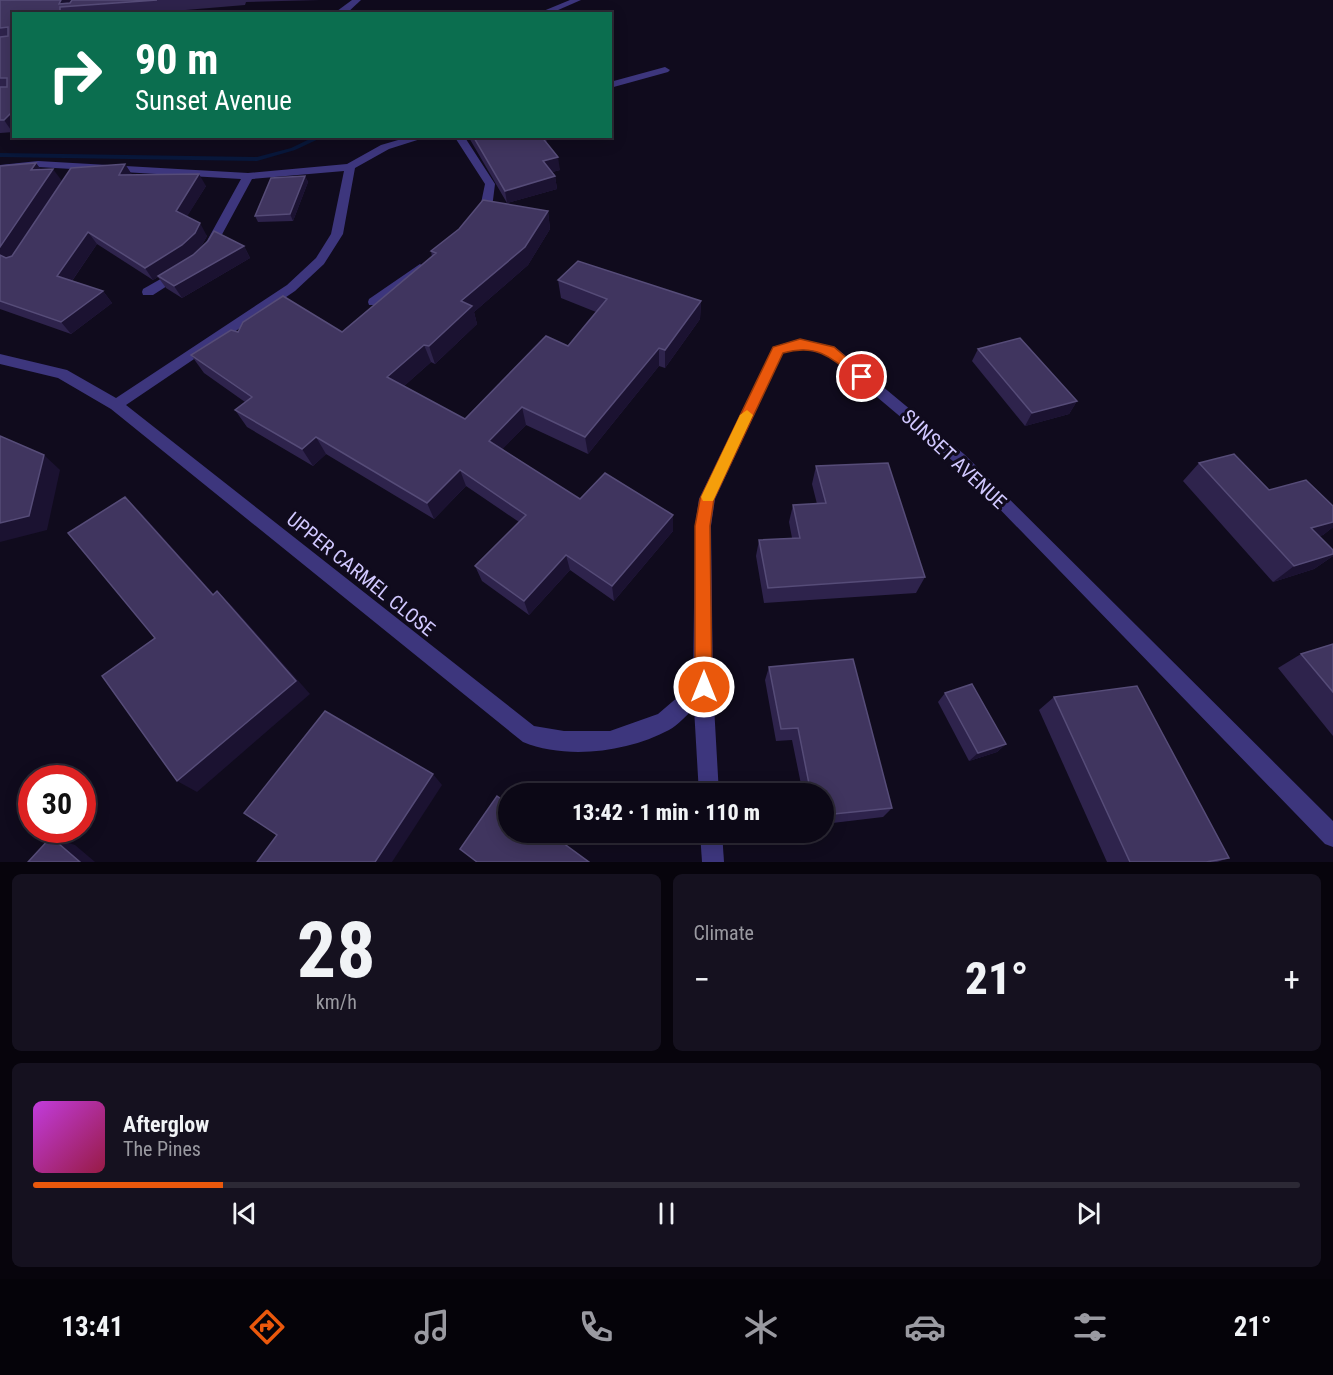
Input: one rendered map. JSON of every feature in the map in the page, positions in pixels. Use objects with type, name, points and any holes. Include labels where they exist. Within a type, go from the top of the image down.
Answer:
[{"type":"street","points":[[344,12],[357,0]]},
{"type":"street","points":[[545,12],[577,0]]},
{"type":"street","points":[[612,84],[665,70]]},
{"type":"street","points":[[0,168],[38,164],[76,172],[248,176],[350,168],[368,155],[417,138]]},
{"type":"street","points":[[460,138],[490,184],[486,208],[473,226]]},
{"type":"street","points":[[116,405],[291,288],[320,261],[337,234],[350,168]]},
{"type":"street","points":[[147,292],[198,258],[219,234],[248,176]]},
{"type":"street","points":[[374,302],[430,261]]},
{"type":"street","name":"SUNSET AVENUE","points":[[708,783],[704,687],[703,526],[707,499],[778,350],[800,344],[830,350],[959,458],[1333,836]]},
{"type":"street","name":"UPPER CARMEL CLOSE","points":[[0,358],[62,374],[116,405],[530,735],[564,741],[610,741],[664,722],[704,687]]},
{"type":"street","points":[[712,843],[713,862]]},
{"type":"building","points":[[0,0],[61,0],[59,4],[70,3],[72,0],[157,0],[60,7],[60,12],[12,12],[12,114],[4,120],[0,120],[0,87],[7,87],[7,78],[0,78],[0,37],[8,36],[8,27],[0,28]]},
{"type":"building","points":[[474,138],[543,138],[558,157],[543,161],[555,176],[505,191]]},
{"type":"building","points":[[36,163],[31,170],[53,169],[0,247],[0,166]]},
{"type":"building","points":[[125,164],[119,175],[199,174],[176,211],[200,223],[195,233],[182,245],[145,268],[88,232],[57,276],[103,291],[61,322],[0,301],[0,255],[6,258],[12,256],[71,168]]},
{"type":"building","points":[[305,176],[290,214],[255,216],[271,178]]},
{"type":"building","points":[[483,200],[548,211],[525,247],[461,301],[472,306],[429,346],[424,345],[387,377],[465,419],[546,336],[568,346],[607,299],[558,280],[578,261],[701,301],[665,350],[659,348],[585,437],[522,407],[489,441],[580,499],[605,473],[673,515],[612,586],[566,555],[524,601],[475,566],[526,515],[460,470],[427,503],[316,437],[302,449],[235,410],[252,397],[191,355],[231,330],[238,332],[243,322],[283,296],[342,332],[436,253],[431,251],[459,229]]},
{"type":"building","points":[[214,231],[244,246],[174,286],[158,276],[193,255],[208,241]]},
{"type":"building","points":[[1020,338],[1077,401],[1032,413],[978,349]]},
{"type":"building","points":[[0,436],[44,455],[29,516],[0,523]]},
{"type":"building","points":[[1234,454],[1269,490],[1306,480],[1333,506],[1333,522],[1311,528],[1333,550],[1333,554],[1294,566],[1199,463]]},
{"type":"building","points":[[888,463],[925,577],[768,588],[759,540],[800,538],[793,505],[826,503],[816,466]]},
{"type":"building","points":[[125,497],[213,595],[217,591],[296,681],[177,781],[102,676],[155,638],[68,533]]},
{"type":"building","points":[[1333,644],[1333,692],[1301,654]]},
{"type":"building","points":[[853,659],[892,808],[834,814],[834,783],[809,783],[798,728],[781,729],[769,667]]},
{"type":"building","points":[[972,684],[1006,744],[978,753],[945,693]]},
{"type":"building","points":[[1137,686],[1229,858],[1206,862],[1130,862],[1054,697]]},
{"type":"building","points":[[325,711],[433,774],[375,862],[257,862],[277,835],[244,813]]},
{"type":"building","points":[[497,796],[498,843],[563,843],[589,862],[477,862],[460,849]]},
{"type":"building","points":[[45,843],[58,843],[80,862],[28,862]]},
{"type":"waterway","points":[[0,155],[257,159],[293,149],[318,138]]},
{"type":"slow traffic","points":[[708,497],[747,415]]},
{"type":"route","points":[[704,687],[703,526],[707,499],[778,350],[800,344],[830,350],[862,377]]}]
